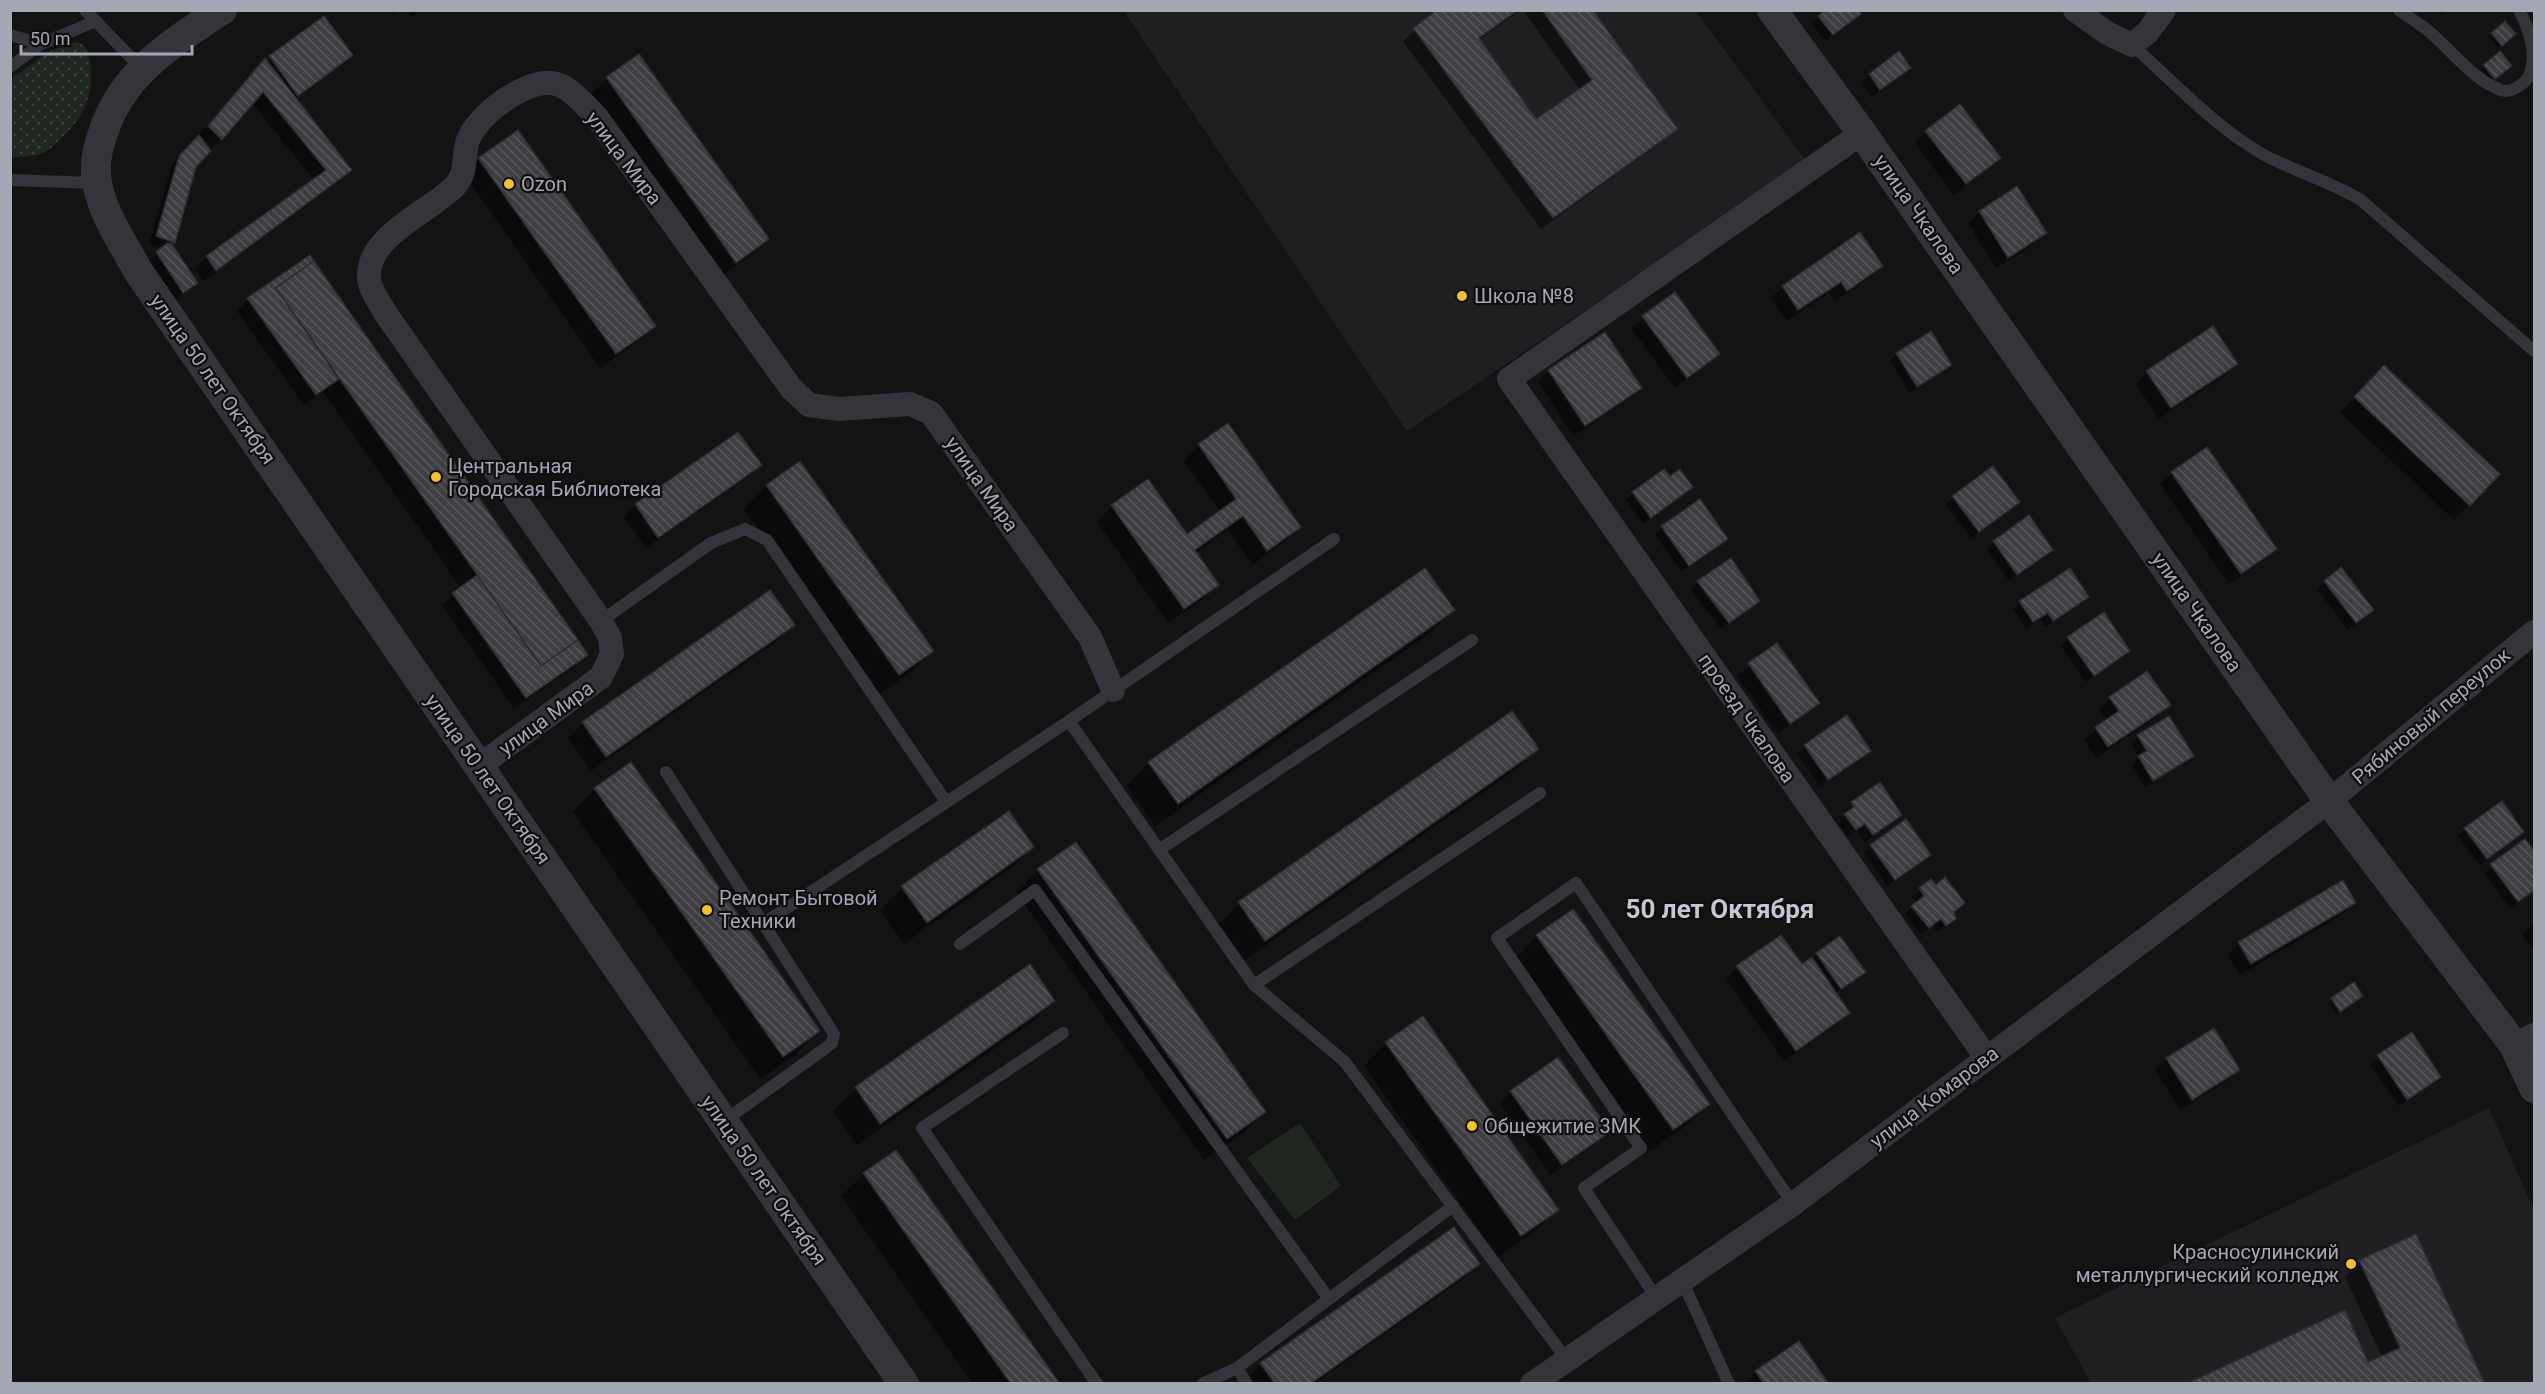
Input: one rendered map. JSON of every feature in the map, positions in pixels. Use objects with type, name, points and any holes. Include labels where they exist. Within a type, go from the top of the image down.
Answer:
[{"type":"street","points":[[96,174],[107,118],[118,96],[142,69],[175,42],[222,10]]},
{"type":"street","name":"улица Чкалова","points":[[1772,10],[1862,133],[2330,801],[2524,1040],[2535,1088]]},
{"type":"street","points":[[2075,10],[2108,33],[2132,45],[2147,33],[2164,10]]},
{"type":"street","name":"улица Мира","points":[[479,766],[601,678],[612,654],[610,638],[601,621],[386,314],[372,288],[368,272],[373,257],[388,238],[454,186],[463,174],[467,142],[478,123],[504,100],[533,84],[554,83],[570,91],[596,116],[791,387],[809,405],[839,409],[910,404],[931,413],[1090,637],[1113,690]]},
{"type":"street","name":"проезд Чкалова","points":[[1862,133],[1509,379],[1986,1057]]},
{"type":"street","name":"улица 50 лет Октября","points":[[96,174],[112,224],[138,271],[904,1383]]},
{"type":"street","name":"Рябиновый переулок","points":[[2330,801],[2535,632]]},
{"type":"street","name":"улица Комарова","points":[[1532,1383],[1794,1204],[1986,1057],[2330,801]]},
{"type":"lane","points":[[84,10],[142,69]]},
{"type":"lane","points":[[2399,10],[2425,28],[2483,80],[2503,91],[2514,90],[2530,73],[2532,50],[2528,28],[2520,10]]},
{"type":"lane","points":[[10,67],[41,44],[96,21]]},
{"type":"lane","points":[[10,35],[41,44]]},
{"type":"lane","points":[[2132,45],[2235,135],[2266,156],[2335,185],[2361,200],[2535,351]]},
{"type":"lane","points":[[10,180],[96,174]]},
{"type":"lane","points":[[601,621],[711,543],[745,529],[767,540],[945,800]]},
{"type":"lane","points":[[764,922],[945,800],[1069,721],[1334,538]]},
{"type":"lane","points":[[1159,850],[1472,640]]},
{"type":"lane","points":[[1069,721],[1254,985],[1346,1062],[1567,1360]]},
{"type":"lane","points":[[666,772],[834,1034],[832,1043],[824,1050],[724,1122]]},
{"type":"lane","points":[[1254,985],[1540,793]]},
{"type":"lane","points":[[1657,1299],[1584,1188],[1641,1148],[1497,938],[1576,883],[1794,1204]]},
{"type":"lane","points":[[960,944],[1035,890],[1329,1299]]},
{"type":"lane","points":[[1063,1033],[922,1128],[1096,1383]]},
{"type":"lane","points":[[1202,1383],[1237,1368],[1453,1206]]},
{"type":"lane","points":[[1682,1280],[1729,1383]]},
{"type":"lane","points":[[1237,1368],[1247,1383]]},
{"type":"shaded area","name":"Школа №8","points":[[1124,11],[1696,11],[1806,161],[1407,431]]},
{"type":"shaded area","points":[[76,42],[85,46],[91,71],[89,96],[79,118],[71,129],[46,152],[31,156],[11,157],[11,79],[50,51]]},
{"type":"shaded area","name":"Красносулинский металлургический колледж","points":[[2489,1108],[2534,1210],[2534,1383],[2091,1383],[2055,1318]]},
{"type":"shaded area","points":[[1300,1123],[1341,1186],[1295,1220],[1247,1158]]},
{"type":"building","points":[[1437,10],[1518,10],[1479,38],[1536,119],[1592,80],[1542,10],[1593,10],[1678,129],[1553,218],[1413,28]]},
{"type":"building","points":[[1825,10],[1859,10],[1861,14],[1833,35],[1818,16]]},
{"type":"building","points":[[324,16],[353,55],[298,96],[269,56]]},
{"type":"building","points":[[2505,21],[2516,34],[2502,46],[2491,33]]},
{"type":"building","points":[[1899,51],[1911,68],[1880,90],[1869,74]]},
{"type":"building","points":[[2500,51],[2512,66],[2495,79],[2483,65]]},
{"type":"building","points":[[639,54],[769,239],[736,263],[606,77]]},
{"type":"building","points":[[265,58],[352,170],[216,271],[206,256],[326,170],[263,92],[222,140],[208,126]]},
{"type":"building","points":[[1960,104],[2001,158],[1966,184],[1925,131]]},
{"type":"building","points":[[518,130],[656,326],[616,354],[478,158]]},
{"type":"building","points":[[199,135],[211,151],[196,167],[175,243],[156,236],[179,156]]},
{"type":"building","points":[[2017,186],[2047,233],[2008,258],[1979,211]]},
{"type":"building","points":[[1860,232],[1883,266],[1847,291],[1841,282],[1798,310],[1782,286]]},
{"type":"building","points":[[167,243],[172,244],[198,283],[183,293],[156,252]]},
{"type":"building","points":[[310,255],[314,261],[276,288],[339,379],[316,395],[247,298]]},
{"type":"building","name":"Центральная Городская Библиотека","points":[[314,261],[578,640],[541,666],[276,288]]},
{"type":"building","points":[[1675,292],[1720,354],[1687,378],[1642,316]]},
{"type":"building","points":[[2213,326],[2238,364],[2171,408],[2146,371]]},
{"type":"building","points":[[1931,331],[1952,365],[1917,387],[1896,353]]},
{"type":"building","points":[[1605,332],[1642,388],[1585,426],[1548,370]]},
{"type":"building","points":[[2384,365],[2500,474],[2470,506],[2354,397]]},
{"type":"building","points":[[1228,423],[1301,527],[1267,551],[1243,516],[1195,550],[1219,585],[1184,609],[1111,505],[1148,479],[1187,534],[1236,499],[1198,444]]},
{"type":"building","points":[[738,432],[762,465],[658,538],[635,504]]},
{"type":"building","points":[[2207,447],[2277,549],[2241,574],[2171,472]]},
{"type":"building","points":[[800,461],[934,651],[899,675],[766,485]]},
{"type":"building","points":[[1993,466],[2020,502],[1979,532],[1952,496]]},
{"type":"building","points":[[1664,469],[1670,476],[1680,469],[1693,487],[1651,518],[1632,492]]},
{"type":"building","points":[[1700,499],[1728,539],[1689,566],[1661,526]]},
{"type":"building","points":[[2029,515],[2053,550],[2017,575],[1993,541]]},
{"type":"building","points":[[1731,558],[1760,601],[1729,623],[1697,581]]},
{"type":"building","points":[[2341,567],[2374,610],[2356,623],[2324,581]]},
{"type":"building","points":[[1425,568],[1455,610],[1178,804],[1148,762]]},
{"type":"building","points":[[2070,568],[2089,597],[2053,621],[2048,613],[2033,622],[2019,601]]},
{"type":"building","points":[[477,575],[541,666],[578,640],[588,655],[526,698],[452,593]]},
{"type":"building","points":[[770,590],[795,625],[606,757],[582,722]]},
{"type":"building","points":[[2104,612],[2130,651],[2094,676],[2067,637]]},
{"type":"building","points":[[1777,643],[1820,703],[1790,724],[1748,663]]},
{"type":"building","points":[[2147,671],[2171,705],[2108,747],[2095,727],[2119,711],[2109,697]]},
{"type":"building","points":[[1512,711],[1539,749],[1265,941],[1238,902]]},
{"type":"building","points":[[1847,715],[1871,751],[1828,780],[1804,745]]},
{"type":"building","points":[[2169,716],[2194,756],[2153,781],[2138,756],[2147,751],[2137,735]]},
{"type":"building","name":"Ремонт Бытовой Техники","points":[[631,762],[820,1031],[783,1057],[594,788]]},
{"type":"building","points":[[1880,782],[1902,815],[1873,835],[1865,824],[1856,830],[1844,814],[1854,807],[1851,802]]},
{"type":"building","points":[[2502,801],[2524,832],[2487,859],[2464,828]]},
{"type":"building","points":[[1009,811],[1034,847],[927,923],[901,886]]},
{"type":"building","points":[[1906,819],[1931,855],[1895,880],[1870,845]]},
{"type":"building","points":[[2525,839],[2534,851],[2534,890],[2518,902],[2490,864]]},
{"type":"building","points":[[1076,842],[1266,1112],[1227,1139],[1037,869]]},
{"type":"building","points":[[1945,877],[1965,903],[1954,912],[1956,919],[1946,926],[1941,919],[1929,928],[1911,906],[1924,896],[1919,888],[1931,879],[1936,885]]},
{"type":"building","points":[[2343,880],[2356,903],[2251,964],[2238,942]]},
{"type":"building","points":[[1573,909],[1710,1104],[1673,1130],[1536,935]]},
{"type":"building","points":[[1781,935],[1802,964],[1812,957],[1850,1013],[1796,1051],[1736,966]]},
{"type":"building","points":[[1840,936],[1866,972],[1841,989],[1816,953]]},
{"type":"building","points":[[1030,964],[1055,1001],[880,1124],[855,1087]]},
{"type":"building","points":[[2354,982],[2363,996],[2340,1012],[2331,998]]},
{"type":"building","name":"Общежитие 3МК","points":[[1423,1016],[1559,1210],[1521,1236],[1385,1042]]},
{"type":"building","points":[[2214,1028],[2240,1070],[2192,1100],[2166,1058]]},
{"type":"building","points":[[2412,1032],[2441,1077],[2407,1100],[2377,1055]]},
{"type":"building","points":[[1558,1057],[1610,1132],[1562,1165],[1510,1091]]},
{"type":"building","points":[[896,1150],[1060,1384],[1011,1384],[863,1173]]},
{"type":"building","points":[[1454,1227],[1480,1264],[1310,1384],[1275,1384],[1260,1363]]},
{"type":"building","points":[[2416,1234],[2485,1384],[2417,1384],[2415,1381],[2411,1384],[2186,1384],[2345,1310],[2368,1362],[2400,1348],[2359,1260]]},
{"type":"building","points":[[1799,1341],[1829,1384],[1764,1384],[1755,1371]]},
{"type":"place","name":"Ozon","points":[[509,184]]},
{"type":"place","name":"Школа №8","points":[[1462,296]]},
{"type":"place","name":"Центральная Городская Библиотека","points":[[436,477]]},
{"type":"place","name":"Ремонт Бытовой Техники","points":[[707,910]]},
{"type":"place","name":"Общежитие 3МК","points":[[1472,1126]]},
{"type":"place","name":"Красносулинский металлургический колледж","points":[[2351,1264]]},
{"type":"district","name":"50 лет Октября","points":[[1720,909]]}]
